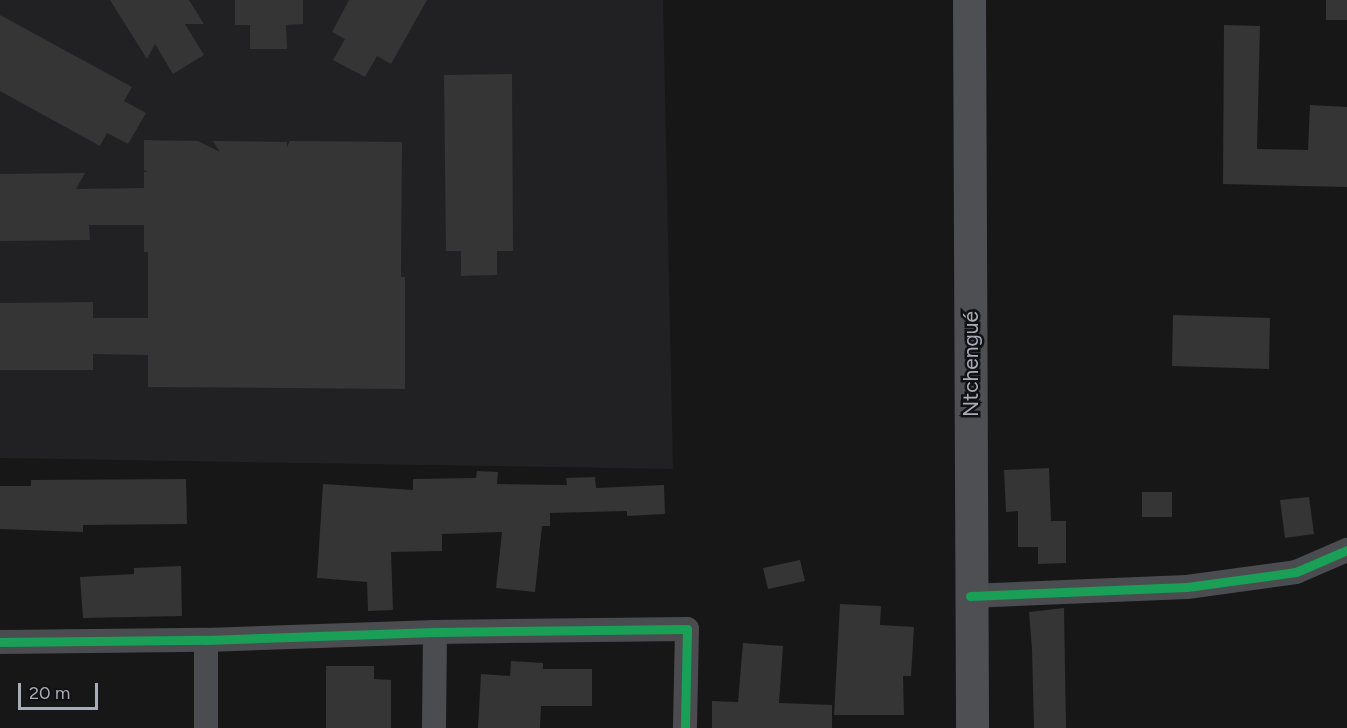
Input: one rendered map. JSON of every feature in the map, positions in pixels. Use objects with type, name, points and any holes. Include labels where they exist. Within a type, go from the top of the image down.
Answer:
[{"type":"main road","name":"Ntchengué","points":[[969,0],[972,728]]},
{"type":"street","points":[[970,596],[1187,587],[1296,572],[1347,550]]},
{"type":"street","points":[[0,642],[207,640],[435,632],[687,630],[685,728]]},
{"type":"street","points":[[434,728],[435,632]]},
{"type":"street","points":[[206,728],[207,640]]},
{"type":"shaded area","points":[[0,0],[663,0],[673,469],[0,458]]},
{"type":"building","points":[[110,0],[189,0],[204,24],[185,24],[204,55],[173,74],[155,44],[147,59]]},
{"type":"building","points":[[235,0],[303,0],[303,24],[286,25],[287,49],[250,49],[250,25],[235,25]]},
{"type":"building","points":[[349,0],[427,0],[391,64],[377,56],[365,77],[333,60],[345,39],[332,32]]},
{"type":"building","points":[[1326,0],[1347,0],[1347,20],[1326,20]]},
{"type":"building","points":[[0,15],[132,87],[124,101],[146,113],[128,144],[107,133],[100,146],[0,91]]},
{"type":"building","points":[[1224,25],[1260,26],[1257,149],[1308,150],[1310,105],[1347,107],[1347,187],[1223,184]]},
{"type":"building","points":[[512,74],[513,251],[497,251],[497,275],[461,276],[461,251],[446,251],[444,75]]},
{"type":"building","points":[[144,140],[198,141],[220,152],[213,141],[287,142],[287,147],[290,141],[402,142],[401,277],[405,277],[405,389],[148,387],[148,355],[93,354],[93,370],[0,370],[0,303],[93,302],[93,318],[148,318],[148,252],[144,252],[144,225],[89,225],[90,240],[0,241],[0,174],[85,173],[76,189],[144,188],[144,172],[148,172],[144,170]]},
{"type":"building","points":[[1173,315],[1270,318],[1269,369],[1172,366]]},
{"type":"building","points":[[1049,468],[1051,521],[1066,521],[1066,563],[1038,564],[1038,547],[1018,547],[1018,511],[1006,512],[1004,470]]},
{"type":"building","points":[[477,471],[498,472],[497,484],[567,485],[566,478],[595,477],[596,488],[664,485],[665,514],[627,516],[627,511],[550,513],[550,526],[542,526],[535,592],[496,588],[502,532],[442,534],[442,551],[391,552],[393,610],[368,611],[367,582],[317,578],[323,484],[413,490],[413,479],[476,478]]},
{"type":"building","points":[[186,479],[187,524],[83,525],[83,532],[0,529],[0,486],[31,486],[31,480]]},
{"type":"building","points":[[1142,492],[1172,492],[1172,517],[1142,517]]},
{"type":"building","points":[[1309,497],[1314,534],[1285,538],[1280,500]]},
{"type":"building","points":[[800,560],[805,581],[768,589],[763,568]]},
{"type":"building","points":[[181,566],[182,616],[83,618],[80,577],[134,574],[134,568]]},
{"type":"building","points":[[840,604],[881,606],[880,625],[914,627],[911,676],[903,676],[904,715],[834,715]]},
{"type":"building","points":[[1064,608],[1066,728],[1034,728],[1029,612]]},
{"type":"building","points":[[743,643],[783,646],[779,703],[832,705],[832,728],[712,728],[712,701],[738,702]]},
{"type":"building","points":[[511,661],[543,663],[543,669],[592,669],[592,706],[541,706],[540,728],[478,728],[481,674],[510,676]]},
{"type":"building","points":[[326,666],[374,666],[374,679],[391,680],[391,728],[326,728]]},
{"type":"cycle path","points":[[970,596],[1187,587],[1296,572],[1347,550]]},
{"type":"cycle path","points":[[0,642],[206,640],[435,632],[687,629],[685,728]]}]
